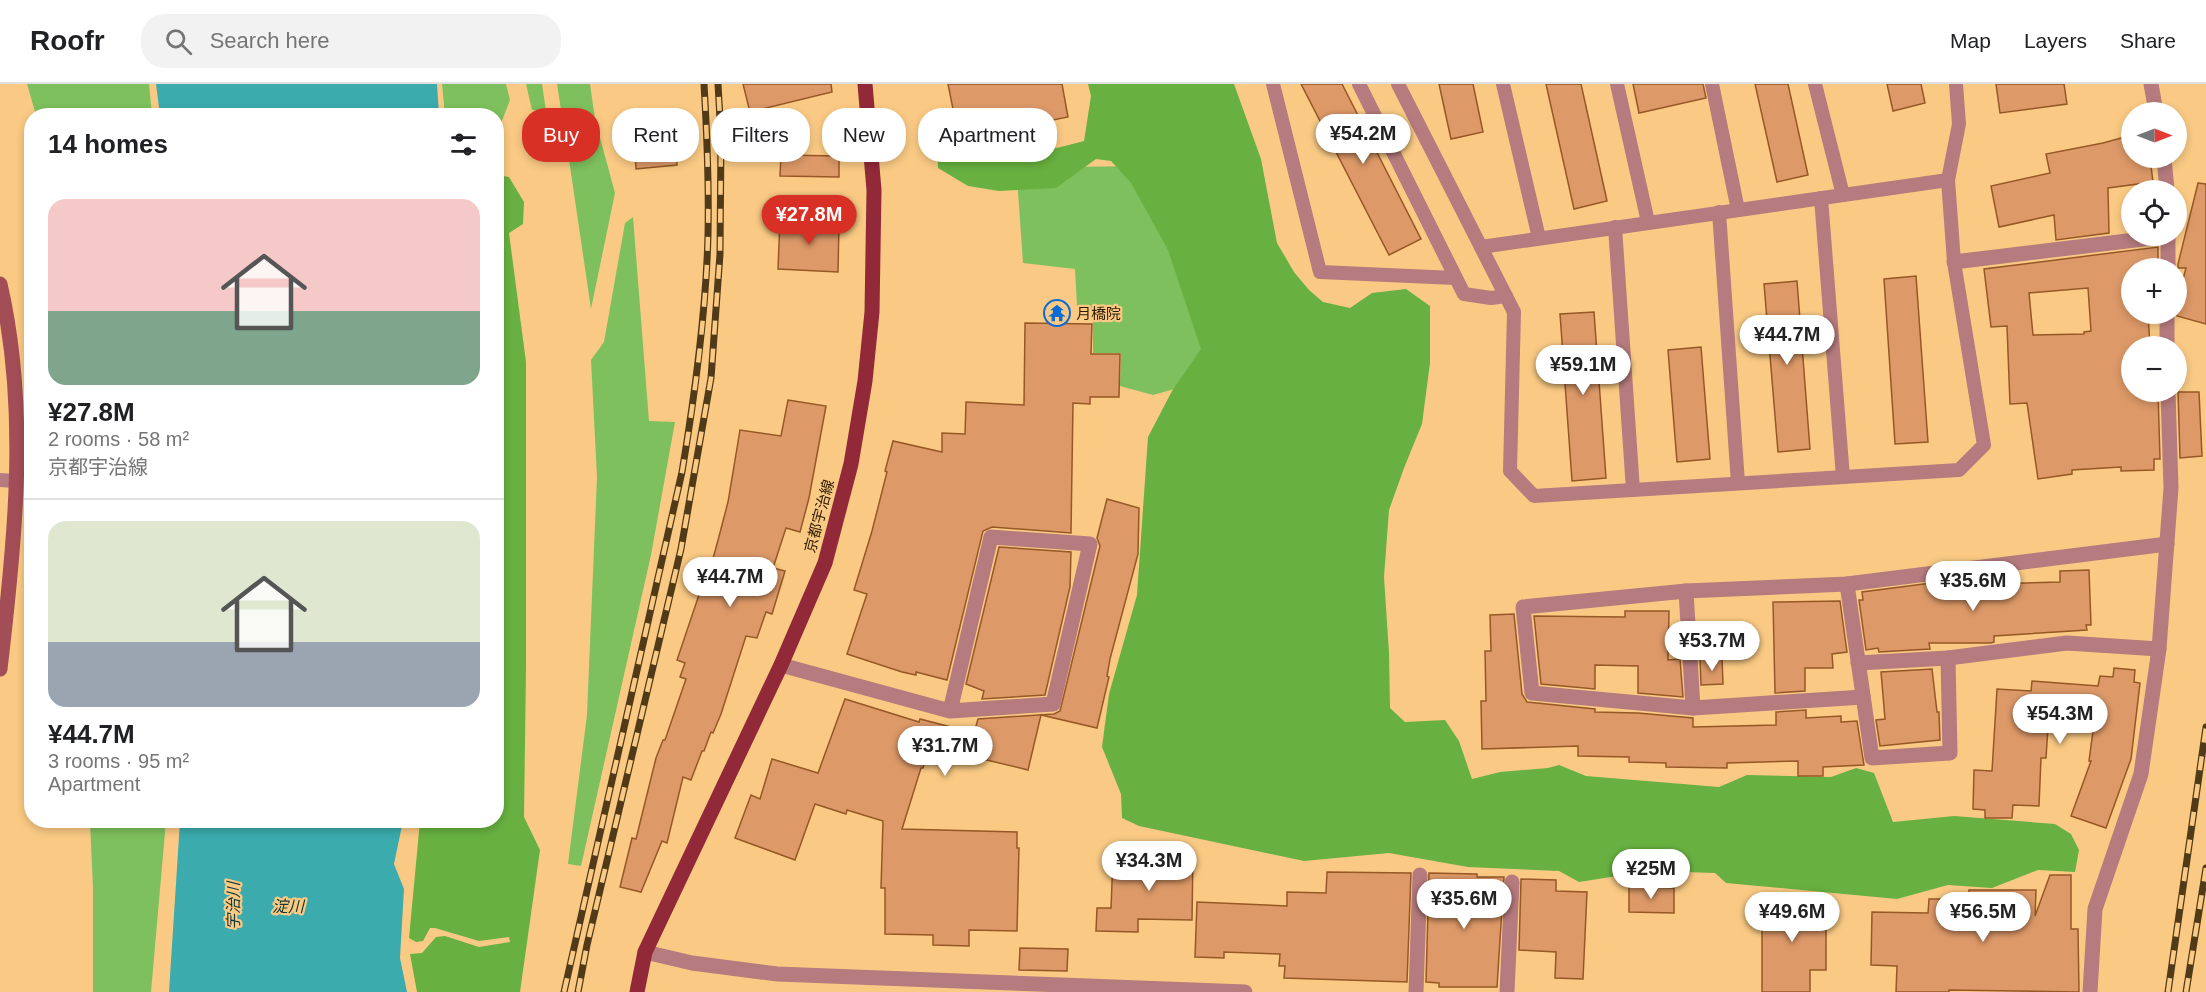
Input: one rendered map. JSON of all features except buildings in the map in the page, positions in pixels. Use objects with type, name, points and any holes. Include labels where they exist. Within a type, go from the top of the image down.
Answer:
[{"type":"main road","name":"京都宇治線","points":[[637,992],[645,952],[781,665],[825,563],[852,464],[865,381],[872,312],[874,190],[865,84]]},
{"type":"main road","points":[[0,284],[13,364],[16,423],[8,480],[0,669]]},
{"type":"street","points":[[2151,84],[2154,102]]},
{"type":"street","points":[[1954,262],[2121,242]]},
{"type":"street","points":[[2090,992],[2095,909],[2141,774],[2159,649],[2171,488],[2168,402]]},
{"type":"street","points":[[781,665],[950,711],[1053,704],[1090,544],[991,537],[950,711]]},
{"type":"street","points":[[1863,697],[1693,708],[1532,693],[1523,607],[1686,591],[1847,584],[2167,544]]},
{"type":"street","points":[[1847,584],[1872,758],[1950,753],[1948,658]]},
{"type":"street","points":[[1686,591],[1693,708]]},
{"type":"street","points":[[1858,663],[1948,658],[2067,643],[2159,649]]},
{"type":"street","points":[[1416,992],[1420,875]]},
{"type":"street","points":[[1507,992],[1512,882]]},
{"type":"street","points":[[645,952],[692,963],[868,985],[1245,992]]},
{"type":"lane","points":[[1273,84],[1320,272],[1455,278]]},
{"type":"lane","points":[[1359,84],[1464,294],[1491,298],[1506,296]]},
{"type":"lane","points":[[1398,84],[1514,312],[1510,471],[1533,496],[1959,470],[1984,445],[1954,262],[1948,180],[1959,124],[1956,84]]},
{"type":"lane","points":[[1503,84],[1539,238]]},
{"type":"lane","points":[[1617,84],[1648,222]]},
{"type":"lane","points":[[1712,84],[1738,210]]},
{"type":"lane","points":[[1815,84],[1843,195]]},
{"type":"lane","points":[[1481,247],[1948,180]]},
{"type":"lane","points":[[1821,198],[1843,477]]},
{"type":"lane","points":[[1719,213],[1738,483]]},
{"type":"lane","points":[[1615,227],[1634,490]]},
{"type":"green space","points":[[27,84],[149,84],[151,108],[34,108]]},
{"type":"green space","points":[[442,84],[506,84],[510,100],[504,116],[504,108],[444,108]]},
{"type":"green space","points":[[526,84],[542,84],[546,108],[532,108]]},
{"type":"green space","points":[[557,84],[590,84],[593,108],[561,108]]},
{"type":"green space","points":[[1088,84],[1234,84],[1261,159],[1277,243],[1294,272],[1309,290],[1323,302],[1350,308],[1372,293],[1406,289],[1430,306],[1430,363],[1422,424],[1389,510],[1384,577],[1390,708],[1405,722],[1445,720],[1459,741],[1472,779],[1500,772],[1559,765],[1586,776],[1719,787],[1747,775],[1831,777],[1856,768],[1874,773],[1893,822],[1954,816],[2055,824],[2071,834],[2079,850],[2075,872],[2038,870],[1992,888],[1948,885],[1897,899],[1726,883],[1715,873],[1649,871],[1579,882],[1559,871],[1468,867],[1389,853],[1304,861],[1139,826],[1122,818],[1121,794],[1102,747],[1109,694],[1137,595],[1148,437],[1172,391],[1201,349],[1168,250],[1131,183],[1111,161],[1096,159],[1056,188],[999,191],[968,186],[938,168],[938,162],[1057,162],[1057,148],[1084,141],[1091,96]]},
{"type":"green space","points":[[600,138],[615,193],[591,309],[569,162],[600,162]]},
{"type":"green space","points":[[1147,166],[1213,350],[1203,381],[1153,395],[1120,386],[1121,353],[1093,353],[1093,308],[1077,306],[1075,269],[1023,263],[1017,177],[1062,167]]},
{"type":"green space","points":[[504,176],[509,177],[524,202],[523,224],[509,233],[526,362],[524,817],[540,850],[520,992],[417,992],[410,954],[422,953],[436,937],[445,936],[479,947],[510,942],[509,937],[479,941],[435,928],[430,928],[423,941],[416,942],[409,938],[419,828],[504,828]]},
{"type":"green space","points":[[633,217],[649,421],[675,422],[651,555],[581,866],[568,864],[587,715],[597,477],[591,360],[604,342],[625,223]]},
{"type":"green space","points":[[90,828],[165,828],[151,992],[93,992]]},
{"type":"water","points":[[156,84],[437,84],[439,108],[159,108]]},
{"type":"water","name":"淀川","points":[[180,828],[402,828],[394,864],[404,889],[400,958],[407,992],[169,992]]},
{"type":"railway","points":[[564,992],[687,443],[699,354],[707,265],[708,178],[704,84]]},
{"type":"railway","points":[[578,992],[587,945],[681,549],[711,378],[720,254],[721,136],[718,84]]},
{"type":"railway","points":[[2168,992],[2206,727]]},
{"type":"railway","points":[[2186,992],[2206,868]]},
{"type":"place","name":"月橋院","points":[[1057,313]]},
{"type":"water label","name":"宇治川","points":[[233,906]]}]
